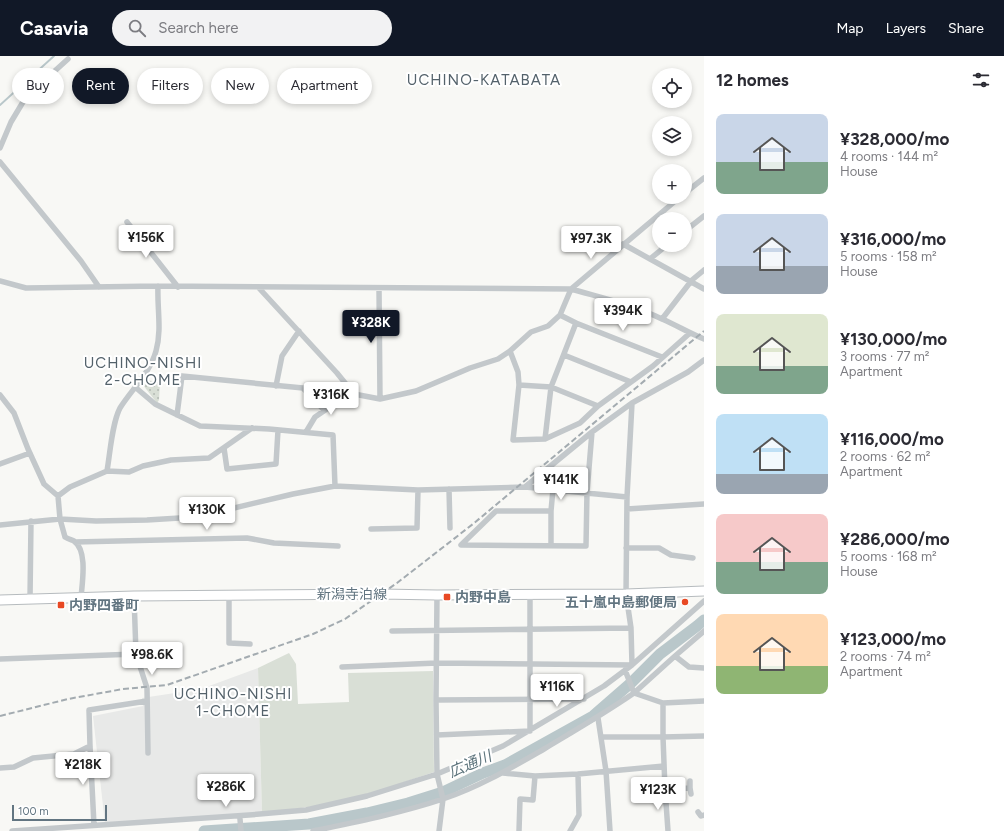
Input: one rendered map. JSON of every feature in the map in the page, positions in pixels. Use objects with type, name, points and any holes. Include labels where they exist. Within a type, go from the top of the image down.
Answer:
[{"type":"main road","name":"新潟寺泊線","points":[[0,600],[134,596],[626,594],[704,591]]},
{"type":"street","points":[[0,148],[11,122],[26,97],[68,59]]},
{"type":"street","points":[[0,162],[81,261],[99,287]]},
{"type":"street","points":[[692,187],[704,178]]},
{"type":"street","points":[[306,432],[315,417],[346,396],[354,394],[380,399],[416,391],[470,368],[498,359],[510,352],[531,332],[548,326],[560,315],[571,289],[672,204]]},
{"type":"street","points":[[692,225],[704,216]]},
{"type":"street","points":[[127,222],[178,287]]},
{"type":"street","points":[[623,244],[704,289]]},
{"type":"street","points":[[650,259],[658,252]]},
{"type":"street","points":[[662,319],[691,282],[704,270]]},
{"type":"street","points":[[0,280],[26,288],[158,286],[571,289],[620,303],[662,319],[704,339]]},
{"type":"street","points":[[107,471],[116,419],[120,409],[143,378],[156,352],[159,332],[158,286]]},
{"type":"street","points":[[258,287],[337,373],[354,394]]},
{"type":"street","points":[[379,288],[380,399]]},
{"type":"street","points":[[560,315],[662,358]]},
{"type":"street","points":[[545,439],[551,387],[576,323]]},
{"type":"street","points":[[276,386],[282,356],[299,332]]},
{"type":"street","points":[[510,352],[518,372],[519,385],[513,440],[545,439],[580,423],[598,406],[662,358],[690,333]]},
{"type":"street","points":[[564,355],[631,382]]},
{"type":"street","points":[[525,487],[592,432],[632,403],[688,372],[704,360]]},
{"type":"street","points":[[177,415],[182,376],[303,388],[324,410]]},
{"type":"street","points":[[519,385],[551,387],[598,406]]},
{"type":"street","points":[[135,388],[155,404],[200,426],[252,428],[333,435],[335,486]]},
{"type":"street","points":[[0,395],[14,413],[44,484],[58,496],[60,519],[66,538],[75,542],[247,538],[274,543],[338,546]]},
{"type":"street","points":[[632,403],[626,548],[626,594],[631,628],[632,665]]},
{"type":"street","points":[[58,496],[70,488],[107,471],[129,472],[143,466],[171,460],[209,458],[252,428]]},
{"type":"street","points":[[224,448],[227,469],[276,464],[278,430]]},
{"type":"street","points":[[551,511],[496,511],[461,544],[586,546],[587,492],[592,432]]},
{"type":"street","points":[[0,464],[30,453]]},
{"type":"street","points":[[0,525],[60,519],[96,522],[196,517],[293,494],[335,486],[418,490],[525,487],[627,497]]},
{"type":"street","points":[[449,489],[450,528]]},
{"type":"street","points":[[551,546],[551,511],[553,489]]},
{"type":"street","points":[[371,529],[417,528],[418,490]]},
{"type":"street","points":[[627,509],[704,504]]},
{"type":"street","points":[[30,599],[31,521]]},
{"type":"street","points":[[75,542],[82,552],[83,573],[81,598]]},
{"type":"street","points":[[626,548],[659,548],[671,555],[693,558]]},
{"type":"street","points":[[530,594],[530,731]]},
{"type":"street","points":[[437,595],[437,775],[443,797],[439,831]]},
{"type":"street","points":[[134,596],[136,654],[147,688],[148,753]]},
{"type":"street","points":[[229,596],[229,643],[250,644]]},
{"type":"street","points":[[12,831],[249,816],[306,810],[367,796],[437,775],[503,746],[604,686],[625,671],[704,601]]},
{"type":"street","points":[[392,631],[631,628]]},
{"type":"street","points":[[313,831],[371,818],[443,797],[484,782],[503,773],[598,718],[634,693],[704,631]]},
{"type":"street","points":[[0,659],[136,654]]},
{"type":"street","points":[[675,656],[689,667],[704,668]]},
{"type":"street","points":[[342,667],[437,663],[632,665]]},
{"type":"street","points":[[625,671],[634,693]]},
{"type":"street","points":[[634,693],[663,702],[704,701]]},
{"type":"street","points":[[436,700],[584,699]]},
{"type":"street","points":[[94,825],[89,710],[147,701]]},
{"type":"street","points":[[663,702],[664,766],[668,831]]},
{"type":"street","points":[[598,718],[606,771],[610,831]]},
{"type":"street","points":[[437,735],[530,731]]},
{"type":"street","points":[[601,737],[704,736]]},
{"type":"street","points":[[0,768],[14,767],[33,758],[74,754],[90,746]]},
{"type":"street","points":[[503,773],[535,776],[578,774],[664,766]]},
{"type":"street","points":[[570,831],[579,815],[578,774]]},
{"type":"street","points":[[519,831],[520,799],[533,800],[535,776]]},
{"type":"street","points":[[665,789],[690,791],[690,781]]},
{"type":"street","points":[[698,812],[701,816],[704,815]]},
{"type":"street","points":[[240,819],[241,831]]},
{"type":"shaded area","points":[[145,380],[160,382],[159,400],[157,403],[143,385]]},
{"type":"shaded area","points":[[289,653],[296,664],[298,704],[349,702],[348,673],[433,671],[434,772],[332,804],[262,813],[258,668]]},
{"type":"shaded area","points":[[258,668],[262,813],[105,824],[93,716],[143,706],[142,698],[201,689]]},
{"type":"waterway","points":[[0,105],[54,56]]},
{"type":"waterway","name":"広通川","points":[[204,831],[309,824],[367,813],[408,803],[443,792],[483,773],[505,765],[593,716],[632,682],[660,654],[704,620]]},
{"type":"railway","points":[[0,716],[68,699],[123,689],[167,685],[313,634],[345,619],[397,583],[473,524],[704,331]]},
{"type":"place","name":"内野中島","points":[[447,597]]},
{"type":"place","name":"五十嵐中島郵便局","points":[[685,602]]},
{"type":"place","name":"内野四番町","points":[[61,605]]},
{"type":"district","name":"UCHINO-KATABATA","points":[[484,80]]},
{"type":"district","name":"UCHINO-NISHI 2-CHOME","points":[[143,372]]},
{"type":"district","name":"UCHINO-NISHI 1-CHOME","points":[[233,702]]}]
